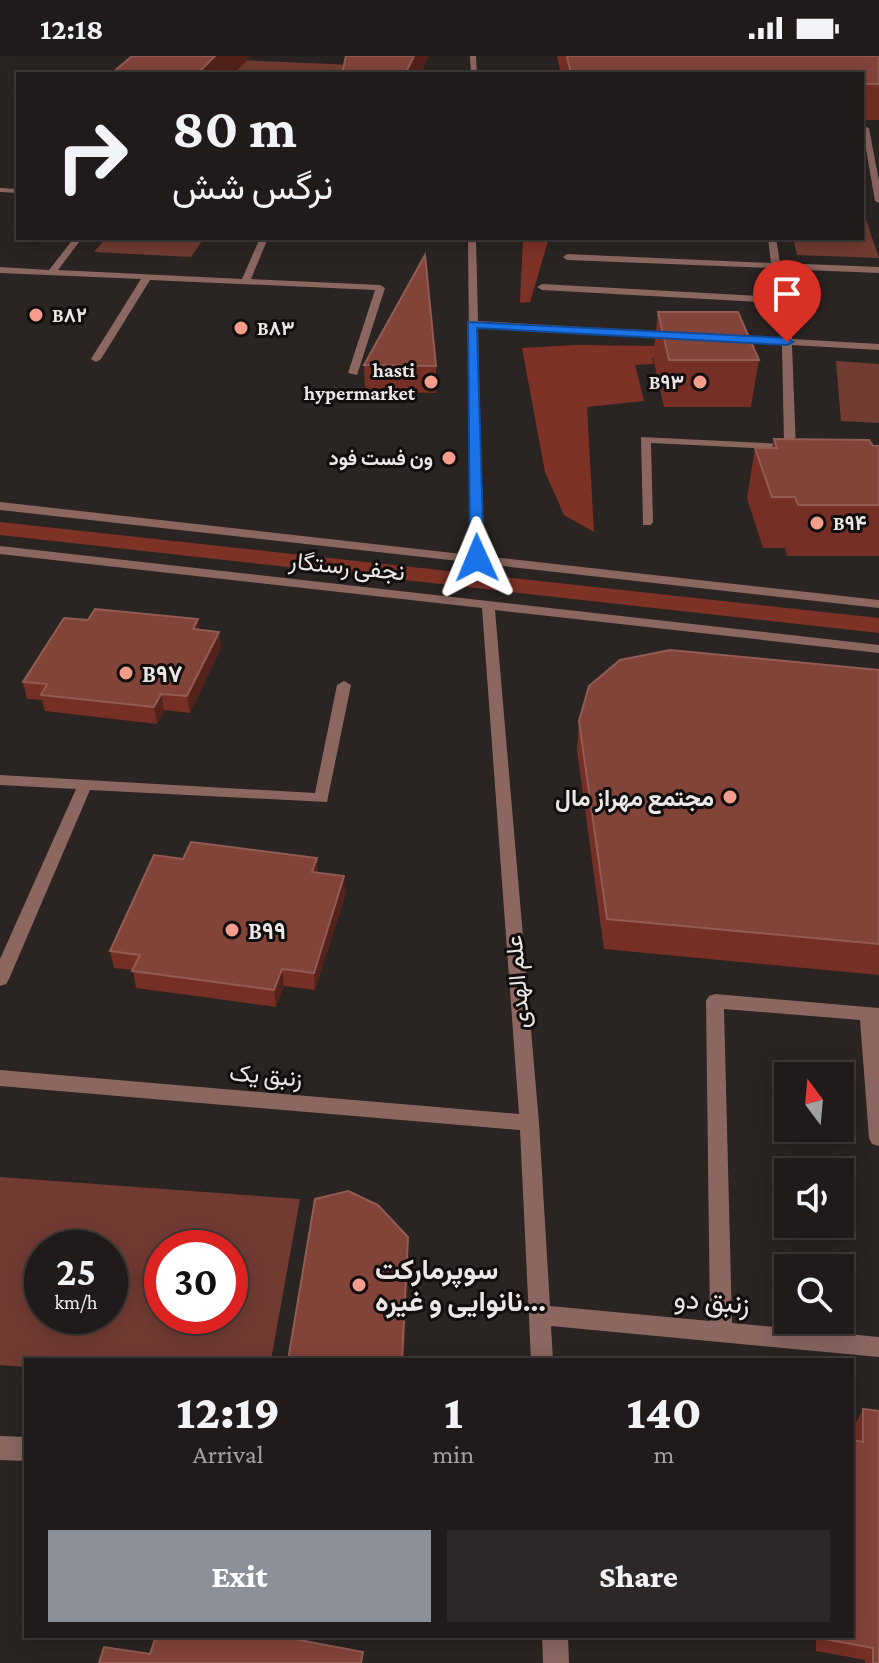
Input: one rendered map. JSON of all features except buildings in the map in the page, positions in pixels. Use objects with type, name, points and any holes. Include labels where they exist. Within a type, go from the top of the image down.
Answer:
[{"type":"street","points":[[864,128],[878,198]]},
{"type":"street","points":[[50,274],[76,240]]},
{"type":"street","points":[[246,280],[263,240]]},
{"type":"street","points":[[472,240],[477,558]]},
{"type":"street","points":[[772,240],[787,342],[790,448]]},
{"type":"street","points":[[567,257],[879,270]]},
{"type":"street","points":[[0,270],[380,288],[353,373]]},
{"type":"street","points":[[96,359],[147,277]]},
{"type":"street","points":[[542,287],[781,300]]},
{"type":"street","points":[[472,324],[685,336]]},
{"type":"street","points":[[714,338],[879,347]]},
{"type":"street","points":[[647,522],[645,439],[805,449]]},
{"type":"street","name":"نجفی رستگار","points":[[0,506],[879,604]]},
{"type":"street","name":"نجفی رستگار","points":[[0,550],[879,649]]},
{"type":"street","name":"علم الهدی","points":[[488,604],[529,1123],[542,1358]]},
{"type":"street","points":[[0,780],[322,798],[344,685]]},
{"type":"street","points":[[0,979],[85,785]]},
{"type":"street","points":[[721,1332],[715,1001],[874,1015],[879,1138]]},
{"type":"street","name":"زنبق یک","points":[[0,1078],[529,1123]]},
{"type":"street","name":"زنبق دو","points":[[540,1315],[879,1347]]},
{"type":"street","points":[[0,1448],[24,1449]]},
{"type":"street","points":[[555,1638],[556,1663]]},
{"type":"shaded area","points":[[191,58],[354,65],[349,72],[176,72]]},
{"type":"shaded area","points":[[864,214],[879,258],[797,255],[793,240],[864,240]]},
{"type":"shaded area","points":[[104,240],[203,240],[191,257],[94,252]]},
{"type":"shaded area","points":[[523,240],[548,240],[530,302],[520,303]]},
{"type":"shaded area","points":[[662,346],[740,357],[652,358],[653,364],[635,365],[644,401],[587,407],[594,532],[564,515],[545,472],[522,348]]},
{"type":"shaded area","points":[[836,361],[879,364],[879,423],[841,421]]},
{"type":"shaded area","points":[[0,522],[879,618],[879,633],[0,535]]},
{"type":"shaded area","points":[[0,1177],[300,1199],[271,1358],[24,1358],[24,1367],[0,1365]]},
{"type":"place","name":"B۸۲","points":[[36,315]]},
{"type":"place","name":"B۸۳","points":[[241,328]]},
{"type":"place","name":"hasti hypermarket","points":[[431,382]]},
{"type":"place","name":"B۹۳","points":[[700,382]]},
{"type":"place","name":"ون فست فود","points":[[449,458]]},
{"type":"place","name":"B۹۴","points":[[817,523]]},
{"type":"place","name":"B۹۷","points":[[126,673]]},
{"type":"place","name":"مجتمع مهراز مال","points":[[730,797]]},
{"type":"place","name":"B۹۹","points":[[232,930]]},
{"type":"place","name":"سوپرمارکت نانوایی و غیره...","points":[[359,1285]]},
{"type":"route","points":[[477,558],[472,324],[787,342]]}]
